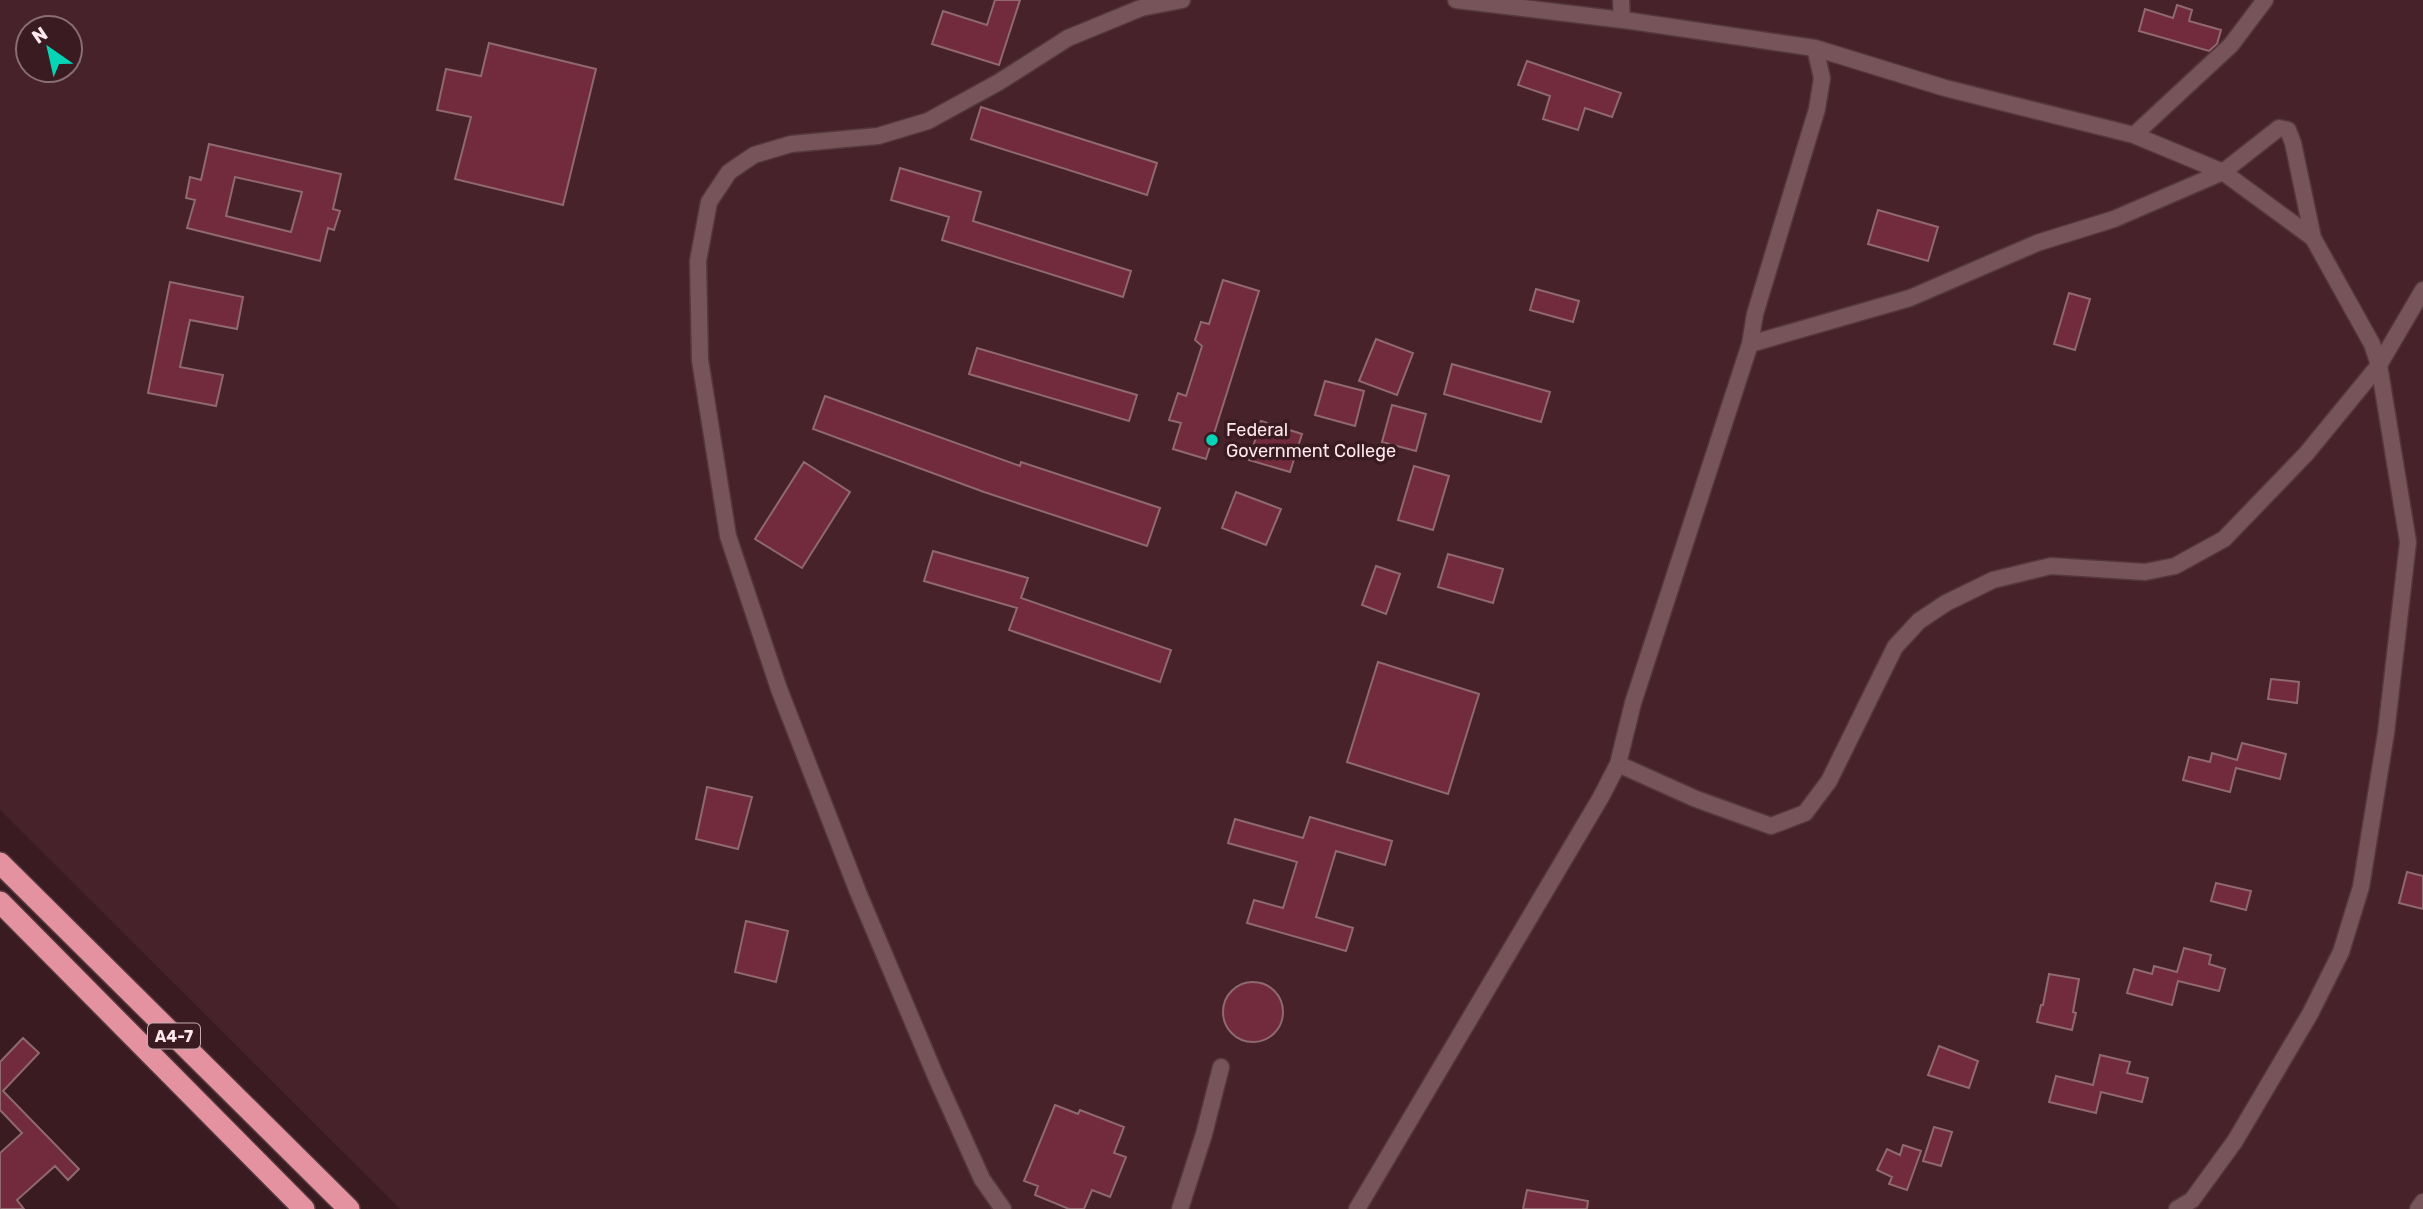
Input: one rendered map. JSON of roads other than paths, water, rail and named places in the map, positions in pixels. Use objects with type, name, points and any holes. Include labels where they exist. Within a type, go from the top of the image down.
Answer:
[{"type":"highway","name":"A4-7","points":[[0,863],[349,1209]]},
{"type":"highway","name":"A4-7","points":[[0,902],[304,1209]]},
{"type":"street","points":[[1003,1209],[982,1179],[858,891],[779,690],[728,536],[700,360],[698,261],[709,202],[729,172],[754,155],[791,144],[878,136],[928,121],[999,82],[1068,38],[1141,8],[1182,0]]},
{"type":"street","points":[[1456,0],[1622,20],[1815,48],[1945,88],[2134,135],[2223,172],[2313,238]]},
{"type":"street","points":[[1621,0],[1622,20]]},
{"type":"street","points":[[2134,135],[2231,46],[2265,0]]},
{"type":"street","points":[[1357,1209],[1618,764],[1633,703],[1750,344],[1755,314],[1817,109],[1822,78],[1815,48]]},
{"type":"street","points":[[1750,344],[1910,298],[2037,243],[2114,219],[2223,172],[2279,128],[2288,130],[2300,166],[2313,238],[2372,344],[2379,365],[2408,542],[2386,733],[2361,887],[2341,952],[2310,1014],[2235,1141],[2192,1200],[2177,1209]]},
{"type":"street","points":[[1618,764],[1696,799],[1771,826],[1804,813],[1829,781],[1895,647],[1919,621],[1946,603],[1993,580],[2051,566],[2145,572],[2175,566],[2224,539],[2306,454],[2379,365],[2423,290]]},
{"type":"street","points":[[1180,1209],[1204,1134],[1221,1067]]},
{"type":"street","points":[[2418,1209],[2423,1202]]},
{"type":"place","name":"Federal Government College","points":[[1212,440]]}]
